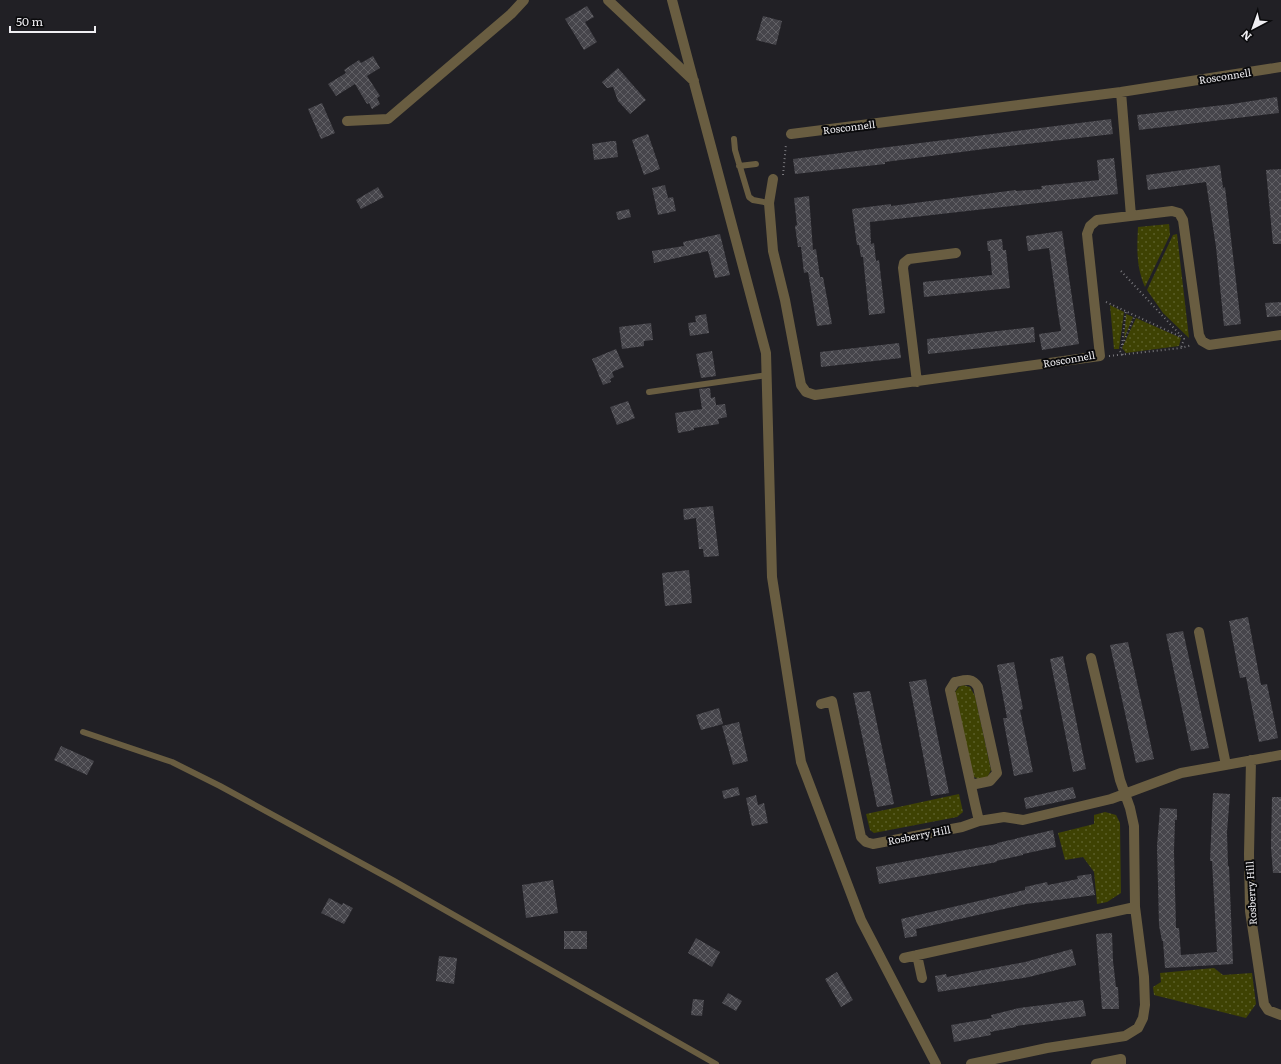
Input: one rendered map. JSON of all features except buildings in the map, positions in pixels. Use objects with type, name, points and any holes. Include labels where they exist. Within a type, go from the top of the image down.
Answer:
[{"type":"street","points":[[347,121],[388,119],[511,14],[524,0]]},
{"type":"street","points":[[608,0],[694,81]]},
{"type":"street","points":[[672,0],[766,353],[772,577],[801,762],[861,920],[936,1064]]},
{"type":"street","name":"Rosconnell","points":[[791,134],[1121,92],[1281,67]]},
{"type":"street","points":[[1121,92],[1131,216]]},
{"type":"street","name":"Rosconnell","points":[[773,179],[769,203],[773,251],[785,300],[801,385],[806,392],[814,395],[1100,356],[1087,234],[1090,226],[1097,220],[1172,211],[1179,213],[1183,220],[1199,335],[1202,341]]},
{"type":"street","points":[[917,382],[902,268],[904,263],[909,259],[956,253]]},
{"type":"street","points":[[1202,341],[1209,345],[1281,335]]},
{"type":"street","points":[[1199,632],[1226,765]]},
{"type":"street","points":[[971,1064],[1047,1048],[1125,1036],[1138,1028],[1143,1018],[1145,1005],[1144,977],[1135,907],[1134,826],[1120,780],[1091,658]]},
{"type":"street","points":[[971,785],[990,781],[996,773],[978,687],[975,682],[969,680],[955,682],[950,690],[971,785],[979,821]]},
{"type":"street","name":"Rosberry Hill","points":[[821,704],[832,701],[861,837],[866,842],[873,844],[962,827],[979,821],[1004,817],[1023,820],[1111,799],[1181,773],[1281,755]]},
{"type":"street","name":"Rosberry Hill","points":[[1251,760],[1249,856],[1252,932],[1264,1004],[1268,1010],[1281,1015]]},
{"type":"street","points":[[904,958],[1135,907]]},
{"type":"street","points":[[917,955],[922,978]]},
{"type":"street","points":[[1096,1064],[1121,1059],[1121,1064]]},
{"type":"lane","points":[[734,139],[749,197],[753,200],[769,203]]},
{"type":"lane","points":[[740,166],[756,164]]},
{"type":"lane","points":[[649,392],[767,374]]},
{"type":"lane","points":[[82,732],[172,762],[220,786],[394,881],[716,1064]]},
{"type":"path","points":[[1121,271],[1183,337],[1182,348]]},
{"type":"path","points":[[1106,302],[1183,337]]},
{"type":"path","points":[[1124,355],[1120,351],[1122,347],[1126,310]]},
{"type":"path","points":[[1122,347],[1136,315]]},
{"type":"path","points":[[1100,356],[1124,355],[1182,348],[1202,341]]},
{"type":"shaded area","points":[[1169,224],[1170,235],[1145,287],[1140,272],[1137,250],[1138,227]]},
{"type":"shaded area","points":[[1177,234],[1189,338],[1163,313],[1147,290],[1173,235]]},
{"type":"shaded area","points":[[1110,305],[1124,312],[1119,349],[1114,349]]},
{"type":"shaded area","points":[[1126,314],[1133,317],[1124,339]]},
{"type":"shaded area","points":[[1136,318],[1181,338],[1179,346],[1126,353],[1122,348]]},
{"type":"shaded area","points":[[963,685],[970,687],[975,696],[991,770],[987,778],[979,780],[973,776],[955,692]]},
{"type":"shaded area","points":[[959,794],[963,812],[957,817],[874,833],[870,830],[866,814]]},
{"type":"shaded area","points":[[1105,812],[1116,815],[1120,823],[1121,893],[1107,902],[1097,904],[1094,872],[1083,857],[1065,860],[1058,833],[1094,824],[1094,815]]},
{"type":"shaded area","points":[[1214,968],[1223,975],[1252,973],[1256,1004],[1246,1018],[1154,995],[1153,987],[1161,982],[1160,973]]}]
